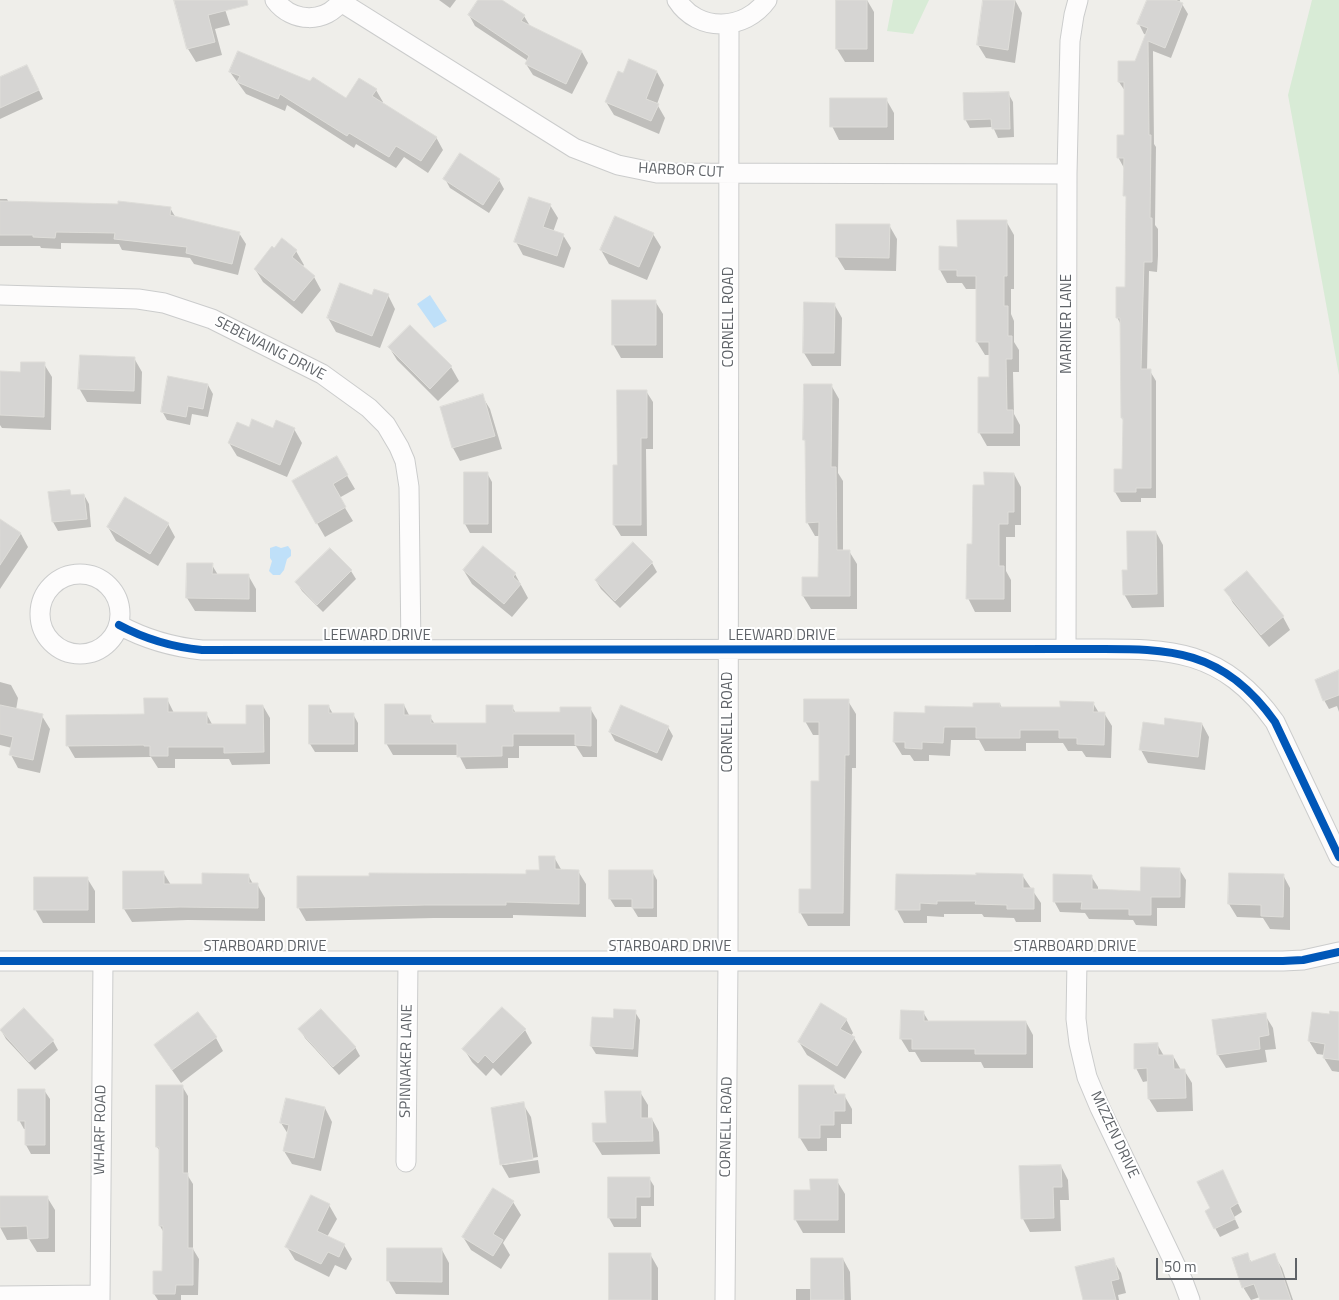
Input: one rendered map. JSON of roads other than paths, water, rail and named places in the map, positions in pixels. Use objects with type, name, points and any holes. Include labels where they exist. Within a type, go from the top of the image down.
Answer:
[{"type":"street","name":"HARBOR CUT","points":[[275,0],[289,13],[311,18],[323,16],[342,1],[574,148],[618,165],[656,173],[1067,174]]},
{"type":"street","points":[[677,0],[686,11],[701,20],[729,24],[744,20],[756,12],[767,0]]},
{"type":"street","name":"MARINER LANE","points":[[1066,649],[1067,174],[1070,41],[1078,0]]},
{"type":"street","name":"CORNELL ROAD","points":[[725,1300],[728,961],[729,24]]},
{"type":"street","name":"SEBEWAING DRIVE","points":[[0,295],[138,299],[164,303],[189,310],[212,319],[322,374],[369,408],[378,416],[400,447],[408,474],[411,650]]},
{"type":"street","points":[[69,575],[90,575],[104,582],[115,594],[119,604],[119,625],[108,643],[100,649],[80,655],[69,654],[59,650],[44,635],[40,625],[40,604],[47,590],[59,579],[69,575]]},
{"type":"street","name":"LEEWARD DRIVE","points":[[119,625],[138,635],[166,644],[202,650],[1066,649],[1161,650],[1178,653],[1209,664],[1239,682],[1252,694],[1274,722],[1339,857]]},
{"type":"street","name":"STARBOARD DRIVE","points":[[0,961],[1303,960],[1339,952]]},
{"type":"street","name":"WHARF ROAD","points":[[100,1297],[103,961]]},
{"type":"street","name":"SPINNAKER LANE","points":[[406,1162],[408,961]]},
{"type":"street","name":"MIZZEN DRIVE","points":[[1076,961],[1076,1020],[1087,1077],[1183,1281],[1190,1300]]},
{"type":"street","points":[[0,1296],[100,1297]]},
{"type":"water","points":[[430,295],[447,321],[434,328],[417,304]]},
{"type":"water","points":[[276,546],[281,548],[288,546],[291,550],[291,556],[287,559],[284,570],[280,575],[273,575],[269,571],[272,561],[270,558],[270,548]]}]
